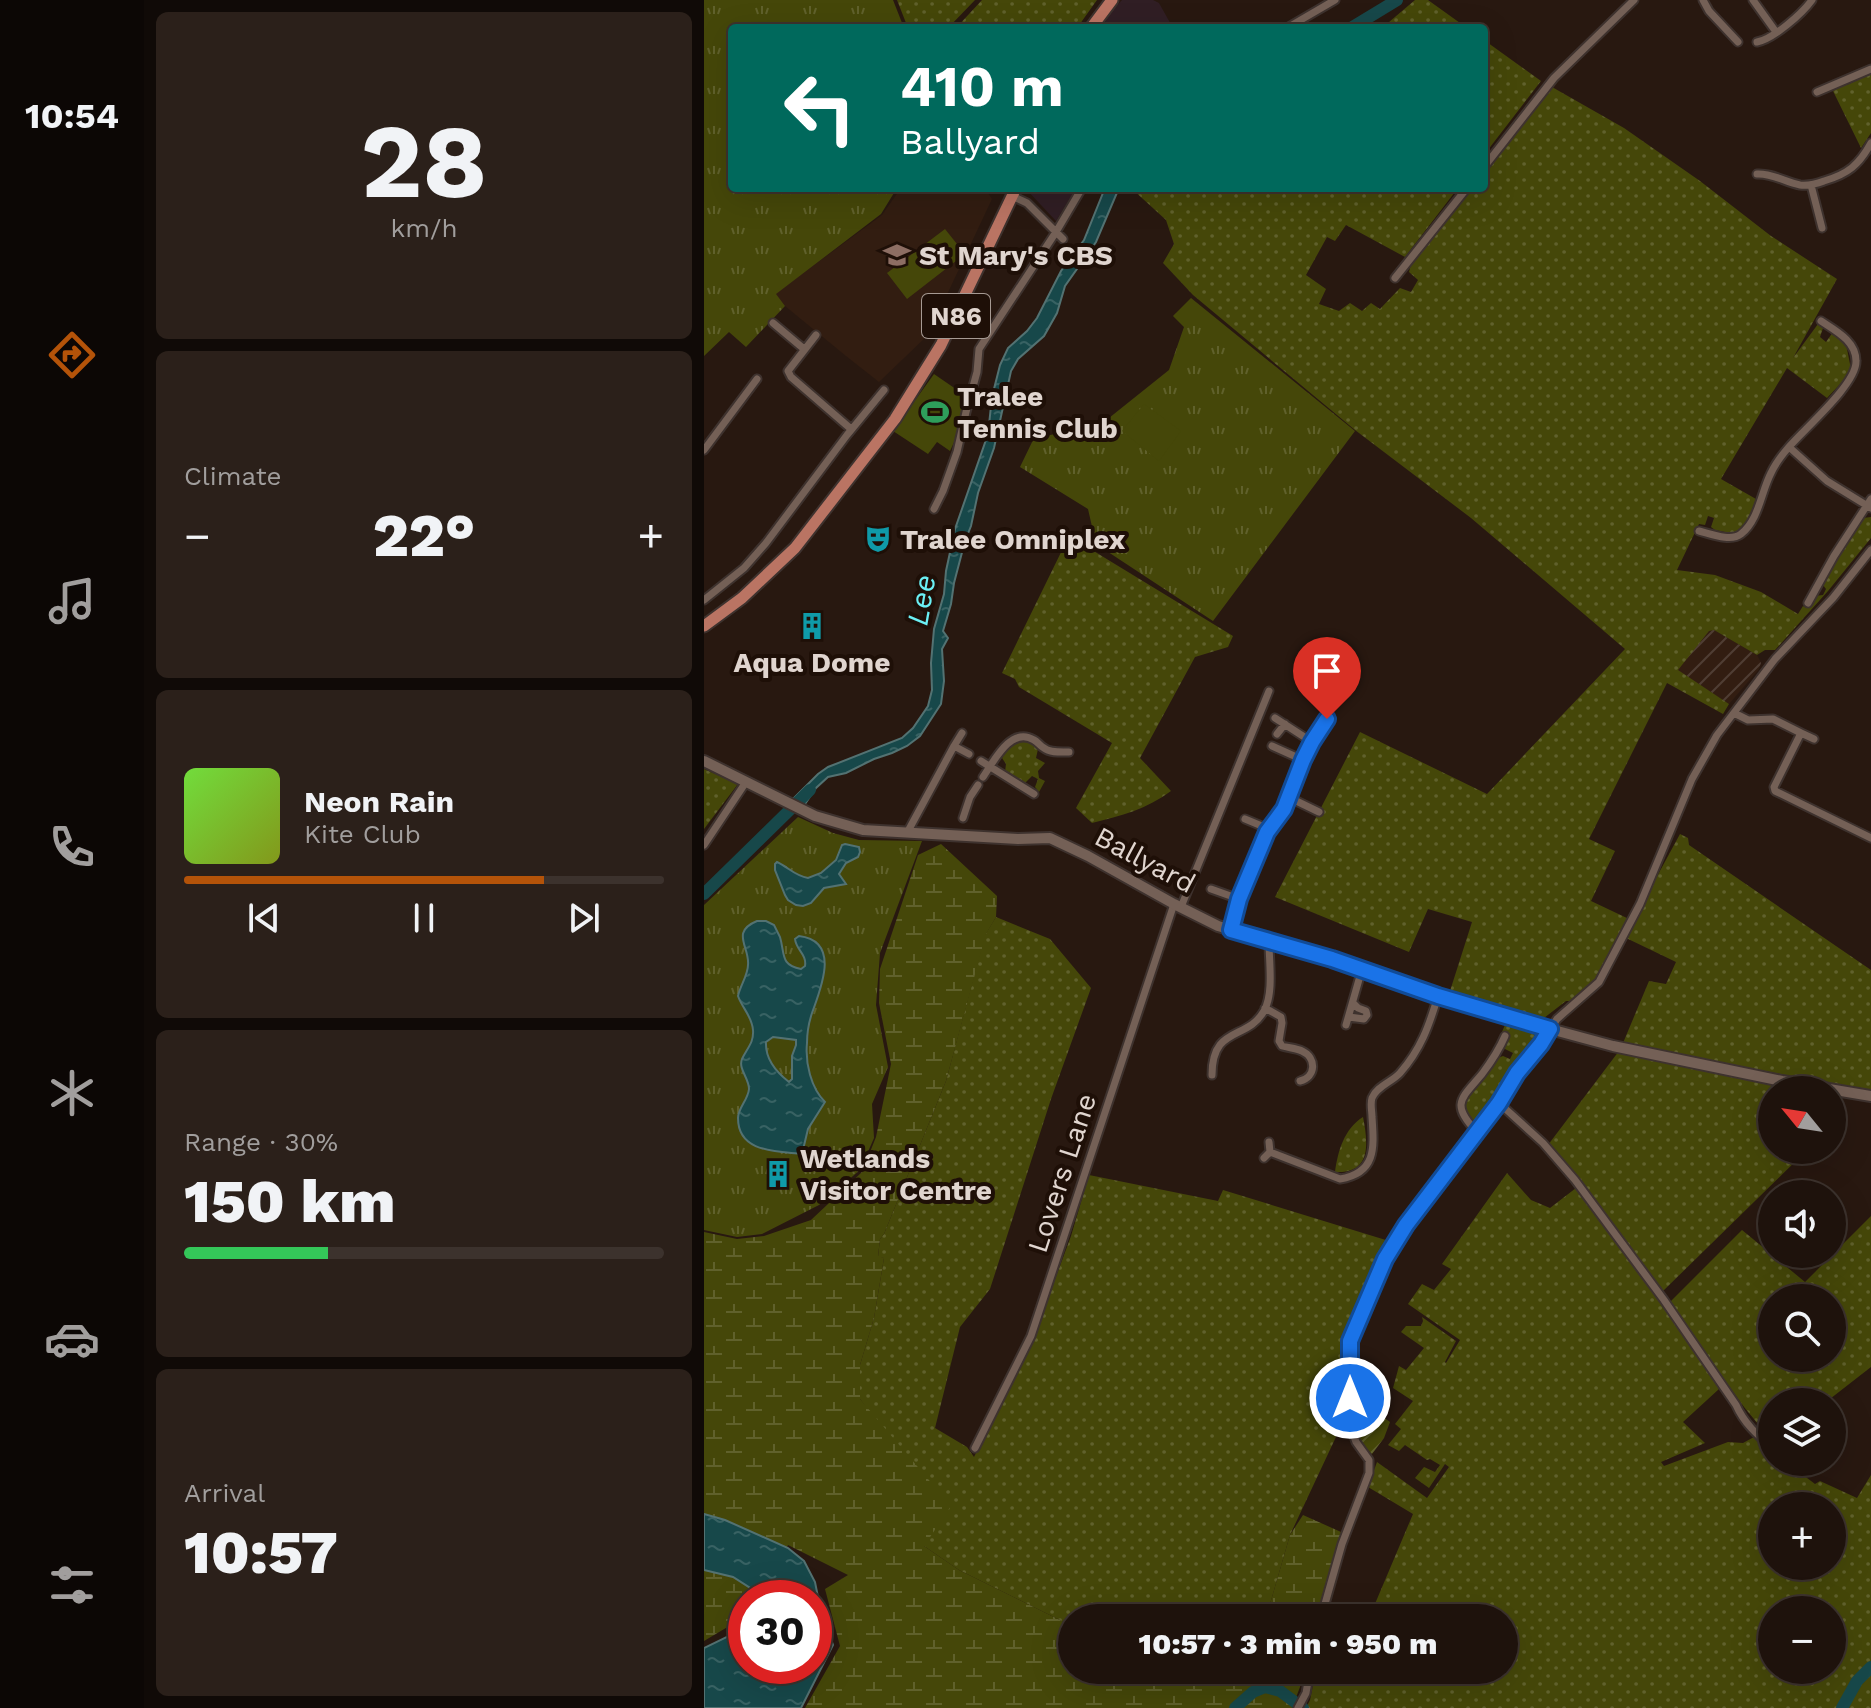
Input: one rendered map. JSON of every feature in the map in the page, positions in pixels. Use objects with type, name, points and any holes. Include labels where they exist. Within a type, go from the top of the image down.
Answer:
[{"type":"main road","points":[[1094,24],[1112,0]]},
{"type":"main road","name":"N86","points":[[704,626],[742,598],[795,548],[895,419],[930,366],[1014,192]]},
{"type":"street","points":[[1294,24],[1335,0]]},
{"type":"street","points":[[1488,162],[1554,78],[1634,0]]},
{"type":"street","points":[[1703,0],[1709,11],[1738,42]]},
{"type":"street","points":[[1766,0],[1755,3],[1776,32]]},
{"type":"street","points":[[1757,42],[1776,32],[1812,0]]},
{"type":"street","points":[[1817,92],[1871,69]]},
{"type":"street","points":[[1757,174],[1811,185],[1842,176],[1863,156],[1871,143]]},
{"type":"street","points":[[1811,185],[1822,228]]},
{"type":"street","points":[[1014,192],[1063,239]]},
{"type":"street","points":[[934,509],[937,494],[957,452],[977,372],[979,350],[1080,192]]},
{"type":"street","points":[[1395,278],[1464,192]]},
{"type":"street","points":[[1711,521],[1703,532],[1730,538],[1749,527],[1770,475],[1789,447],[1844,388],[1856,369],[1857,357],[1852,345],[1821,321]]},
{"type":"street","points":[[773,323],[804,349]]},
{"type":"street","points":[[1826,339],[1833,329]]},
{"type":"street","points":[[816,335],[789,368],[789,373],[851,429]]},
{"type":"street","points":[[704,450],[757,379]]},
{"type":"street","points":[[704,600],[744,568],[766,543],[884,390]]},
{"type":"street","points":[[1789,447],[1827,481],[1870,504],[1834,556],[1808,603]]},
{"type":"street","points":[[1325,1604],[1342,1544],[1369,1473],[1369,1460],[1356,1442],[1348,1419],[1349,1348],[1385,1259],[1557,1019],[1599,982],[1640,904],[1692,779],[1717,735],[1775,659],[1833,598],[1871,550]]},
{"type":"street","name":"Lovers Lane","points":[[975,1448],[1031,1336],[1177,906],[1269,691]]},
{"type":"street","points":[[1734,713],[1748,720],[1773,719],[1814,739]]},
{"type":"street","points":[[1275,718],[1312,742]]},
{"type":"street","points":[[1231,930],[1239,899],[1269,829],[1284,809],[1303,760],[1327,719]]},
{"type":"street","points":[[1277,734],[1285,724]]},
{"type":"street","points":[[907,833],[962,733]]},
{"type":"street","points":[[1801,733],[1774,787],[1775,791],[1871,838]]},
{"type":"street","points":[[963,818],[970,797],[1015,737],[1032,738],[1045,750],[1069,752]]},
{"type":"street","points":[[954,746],[969,754]]},
{"type":"street","points":[[1272,746],[1303,760]]},
{"type":"street","points":[[704,761],[746,782],[704,845]]},
{"type":"street","points":[[981,761],[1034,794]]},
{"type":"street","name":"Ballyard","points":[[746,782],[807,812],[863,830],[1050,838],[1218,926],[1362,969],[1438,996],[1613,1046],[1871,1096]]},
{"type":"street","points":[[1288,797],[1319,812]]},
{"type":"street","points":[[1245,819],[1269,829]]},
{"type":"street","points":[[1211,889],[1239,899]]},
{"type":"street","points":[[1209,1073],[1215,1053],[1226,1037],[1262,1015],[1269,998],[1269,942]]},
{"type":"street","points":[[1353,1003],[1366,1011],[1364,1019],[1348,1021],[1362,969]]},
{"type":"street","points":[[1269,1142],[1267,1155],[1340,1179],[1351,1178],[1362,1171],[1370,1161],[1374,1148],[1373,1096],[1396,1077],[1423,1041],[1438,996]]},
{"type":"street","points":[[1265,1008],[1281,1017],[1279,1041],[1282,1046],[1306,1053],[1312,1060],[1312,1072],[1307,1080],[1300,1081]]},
{"type":"street","points":[[1477,1132],[1464,1119],[1461,1101],[1499,1051],[1505,1036]]},
{"type":"street","points":[[1499,1051],[1509,1056]]},
{"type":"street","points":[[1499,1103],[1543,1143],[1575,1180],[1664,1300],[1758,1436]]},
{"type":"street","points":[[1298,1708],[1307,1684]]},
{"type":"shaded area","points":[[1122,0],[1153,0],[1159,3],[1171,24],[1104,24]]},
{"type":"shaded area","name":"St Mary's CBS","points":[[898,192],[988,192],[992,199],[928,335],[879,382],[785,306],[775,294],[882,215]]},
{"type":"shaded area","points":[[1029,192],[1074,192],[1056,221]]},
{"type":"shaded area","points":[[1709,630],[1757,655],[1761,663],[1729,704],[1677,670]]},
{"type":"green space","points":[[704,0],[893,0],[902,24],[728,24],[728,192],[895,192],[881,214],[776,294],[785,306],[746,347],[729,332],[704,356]]},
{"type":"green space","points":[[897,0],[975,0],[952,24],[906,24]]},
{"type":"green space","points":[[982,0],[1097,0],[1080,24],[960,24]]},
{"type":"green space","points":[[1415,0],[1428,0],[1461,24],[1387,24]]},
{"type":"green space","points":[[1488,43],[1541,81],[1488,150]]},
{"type":"green space","points":[[1871,71],[1871,133],[1861,148],[1833,91]]},
{"type":"green space","points":[[1552,87],[1624,128],[1771,236],[1837,279],[1793,358],[1818,324],[1823,328],[1820,337],[1826,342],[1833,332],[1846,344],[1851,369],[1827,398],[1787,368],[1721,479],[1756,499],[1748,518],[1735,534],[1715,530],[1711,527],[1714,518],[1708,516],[1705,525],[1699,524],[1677,570],[1715,575],[1761,592],[1798,614],[1803,606],[1807,608],[1815,596],[1823,595],[1826,589],[1824,579],[1858,523],[1863,518],[1871,517],[1871,538],[1828,591],[1775,650],[1765,650],[1757,655],[1714,630],[1709,631],[1678,670],[1729,704],[1723,714],[1667,683],[1589,839],[1615,851],[1591,901],[1629,919],[1595,981],[1572,1001],[1566,1001],[1544,1018],[1450,991],[1472,922],[1428,909],[1409,952],[1275,897],[1360,732],[1487,794],[1625,649],[1471,518],[1355,430],[1193,295],[1163,263],[1174,244],[1166,220],[1135,192],[1455,192],[1405,257],[1346,225],[1335,241],[1327,237],[1306,275],[1326,289],[1319,304],[1339,311],[1350,303],[1362,311],[1371,303],[1380,309],[1400,288],[1411,292],[1418,280],[1409,272],[1411,264],[1468,192],[1488,192],[1488,167]]},
{"type":"green space","points":[[945,229],[965,254],[907,299],[887,273]]},
{"type":"green space","points":[[1191,298],[1355,431],[1213,621],[1096,544],[1088,509],[1020,467],[1034,438],[1099,426],[1169,370],[1184,327],[1173,316]]},
{"type":"green space","name":"Tralee Tennis Club","points":[[934,374],[966,396],[950,451],[937,442],[928,454],[893,431]]},
{"type":"green space","points":[[1144,404],[1181,431],[1159,461],[1122,431]]},
{"type":"green space","points":[[1069,536],[1233,636],[1228,647],[1195,657],[1140,758],[1171,791],[1143,807],[1092,823],[1076,808],[1112,743],[1019,687],[1015,679],[1002,673]]},
{"type":"green space","points":[[1018,740],[1033,743],[1038,749],[1036,758],[1045,763],[1038,771],[1039,778],[1045,781],[1039,792],[1035,787],[1038,779],[1032,776],[1024,784],[1005,772],[1006,764],[1002,758]]},
{"type":"green space","points":[[704,769],[738,784],[704,829]]},
{"type":"green space","points":[[798,817],[833,833],[859,840],[922,841],[880,953],[876,1005],[888,1067],[872,1104],[874,1138],[860,1170],[819,1205],[762,1234],[737,1237],[704,1230],[704,905]]},
{"type":"green space","points":[[1680,834],[1688,838],[1689,845],[1871,970],[1871,1092],[1846,1087],[1846,1076],[1790,1076],[1623,1043],[1649,981],[1666,984],[1676,962],[1624,937]]},
{"type":"green space","points":[[941,844],[997,896],[996,917],[986,934],[946,1081],[880,1239],[878,1256],[884,1258],[874,1318],[860,1365],[860,1399],[951,1506],[924,1546],[959,1570],[1058,1619],[1058,1684],[1301,1684],[1292,1708],[805,1708],[819,1684],[832,1684],[832,1660],[840,1646],[832,1616],[832,1585],[848,1575],[788,1545],[804,1561],[814,1580],[728,1580],[728,1627],[704,1641],[704,1232],[737,1239],[764,1236],[811,1220],[862,1172],[876,1137],[891,1064],[879,1003],[880,969],[918,855]]},
{"type":"green space","points":[[996,917],[1050,939],[1091,988],[1051,1099],[990,1289],[960,1327],[935,1428],[967,1447],[974,1457],[1033,1339],[1071,1236],[1089,1175],[1218,1201],[1223,1190],[1389,1241],[1345,1338],[1343,1422],[1290,1535],[1270,1604],[1058,1604],[1058,1619],[959,1570],[924,1546],[887,1435],[860,1399],[860,1365],[874,1318],[884,1258],[878,1257],[880,1239],[946,1081],[985,935]]},
{"type":"green space","points":[[1507,1020],[1536,1033],[1492,1101],[1473,1123],[1464,1110],[1471,1091],[1498,1058],[1503,1056],[1510,1059],[1513,1053],[1504,1046],[1508,1034],[1502,1032]]},
{"type":"green space","points":[[1619,1051],[1758,1080],[1758,1164],[1793,1164],[1776,1180],[1758,1180],[1758,1198],[1661,1293],[1586,1187],[1548,1145]]},
{"type":"green space","points":[[1363,1117],[1365,1155],[1356,1168],[1335,1172],[1343,1141]]},
{"type":"green space","points":[[1507,1173],[1531,1200],[1550,1208],[1576,1188],[1718,1384],[1719,1389],[1683,1422],[1705,1443],[1661,1462],[1664,1466],[1728,1442],[1743,1443],[1754,1437],[1758,1440],[1758,1476],[1804,1476],[1815,1484],[1820,1481],[1844,1492],[1758,1492],[1758,1580],[1846,1580],[1846,1493],[1857,1498],[1871,1475],[1871,1708],[1306,1708],[1313,1684],[1518,1684],[1518,1604],[1375,1604],[1413,1514],[1368,1487],[1377,1462],[1427,1498],[1449,1467],[1445,1464],[1429,1488],[1415,1478],[1424,1467],[1435,1472],[1440,1465],[1405,1445],[1399,1451],[1388,1445],[1401,1429],[1395,1424],[1413,1401],[1393,1388],[1399,1366],[1406,1370],[1424,1348],[1401,1332],[1406,1326],[1421,1326],[1422,1317],[1456,1341],[1446,1363],[1460,1340],[1408,1304],[1422,1284],[1434,1290],[1451,1269],[1442,1264]]},
{"type":"green space","points":[[1871,1216],[1871,1367],[1844,1388],[1758,1388],[1758,1424],[1669,1303],[1742,1230],[1758,1243],[1758,1268],[1788,1268],[1805,1282],[1819,1268],[1846,1268],[1846,1241]]},
{"type":"green space","points":[[1375,1411],[1390,1422],[1384,1438],[1372,1454],[1360,1442],[1352,1420],[1362,1422],[1360,1426],[1366,1430]]},
{"type":"green space","points":[[1303,1515],[1341,1532],[1322,1604],[1270,1604],[1290,1535]]},
{"type":"green space","points":[[808,1684],[813,1684],[801,1708]]},
{"type":"water","points":[[1103,192],[1117,192],[1096,242],[1065,286],[1057,313],[1044,336],[1018,359],[1011,371],[994,448],[978,493],[943,631],[948,638],[942,649],[944,681],[941,704],[920,736],[907,746],[846,773],[828,777],[805,804],[794,798],[818,774],[828,767],[902,738],[928,706],[932,690],[934,629],[944,594],[946,571],[955,529],[988,434],[1000,365],[1008,348],[1037,318],[1061,271],[1084,240]]},
{"type":"water","points":[[845,844],[859,847],[860,852],[858,857],[846,863],[839,874],[846,884],[824,888],[811,903],[803,906],[788,900],[775,870],[777,862],[808,878],[821,873],[836,860]]},
{"type":"water","points":[[766,921],[774,925],[784,958],[794,967],[801,969],[805,966],[795,939],[799,936],[812,940],[824,956],[823,979],[810,1020],[807,1051],[813,1082],[825,1102],[808,1129],[802,1154],[761,1148],[744,1138],[740,1129],[738,1114],[749,1089],[741,1063],[753,1035],[751,1020],[738,996],[748,969],[743,935],[749,925]],"holes":[[[773,1037],[796,1040],[792,1079],[789,1082],[772,1065],[766,1042]]]},
{"type":"water","points":[[704,1514],[788,1548],[804,1561],[814,1580],[738,1580],[704,1570]]},
{"type":"water","points":[[728,1636],[728,1684],[813,1684],[801,1708],[704,1708],[704,1648]]},
{"type":"waterway","name":"Lee","points":[[1358,24],[1397,0]]},
{"type":"waterway","name":"Lee","points":[[704,894],[810,790]]},
{"type":"waterway","points":[[1842,1708],[1857,1681],[1871,1667]]},
{"type":"waterway","points":[[1235,1708],[1253,1692],[1265,1687],[1280,1691],[1303,1708]]},
{"type":"place","name":"St Mary's CBS","points":[[897,255]]},
{"type":"place","name":"Tralee Tennis Club","points":[[935,412]]},
{"type":"place","name":"Tralee Omniplex","points":[[878,539]]},
{"type":"place","name":"Aqua Dome","points":[[812,626]]},
{"type":"place","name":"Wetlands Visitor Centre","points":[[778,1174]]},
{"type":"route","points":[[1327,719],[1303,760],[1284,809],[1267,832],[1239,899],[1231,930],[1550,1029],[1447,1174],[1406,1225],[1385,1259],[1350,1341],[1350,1398]]}]
